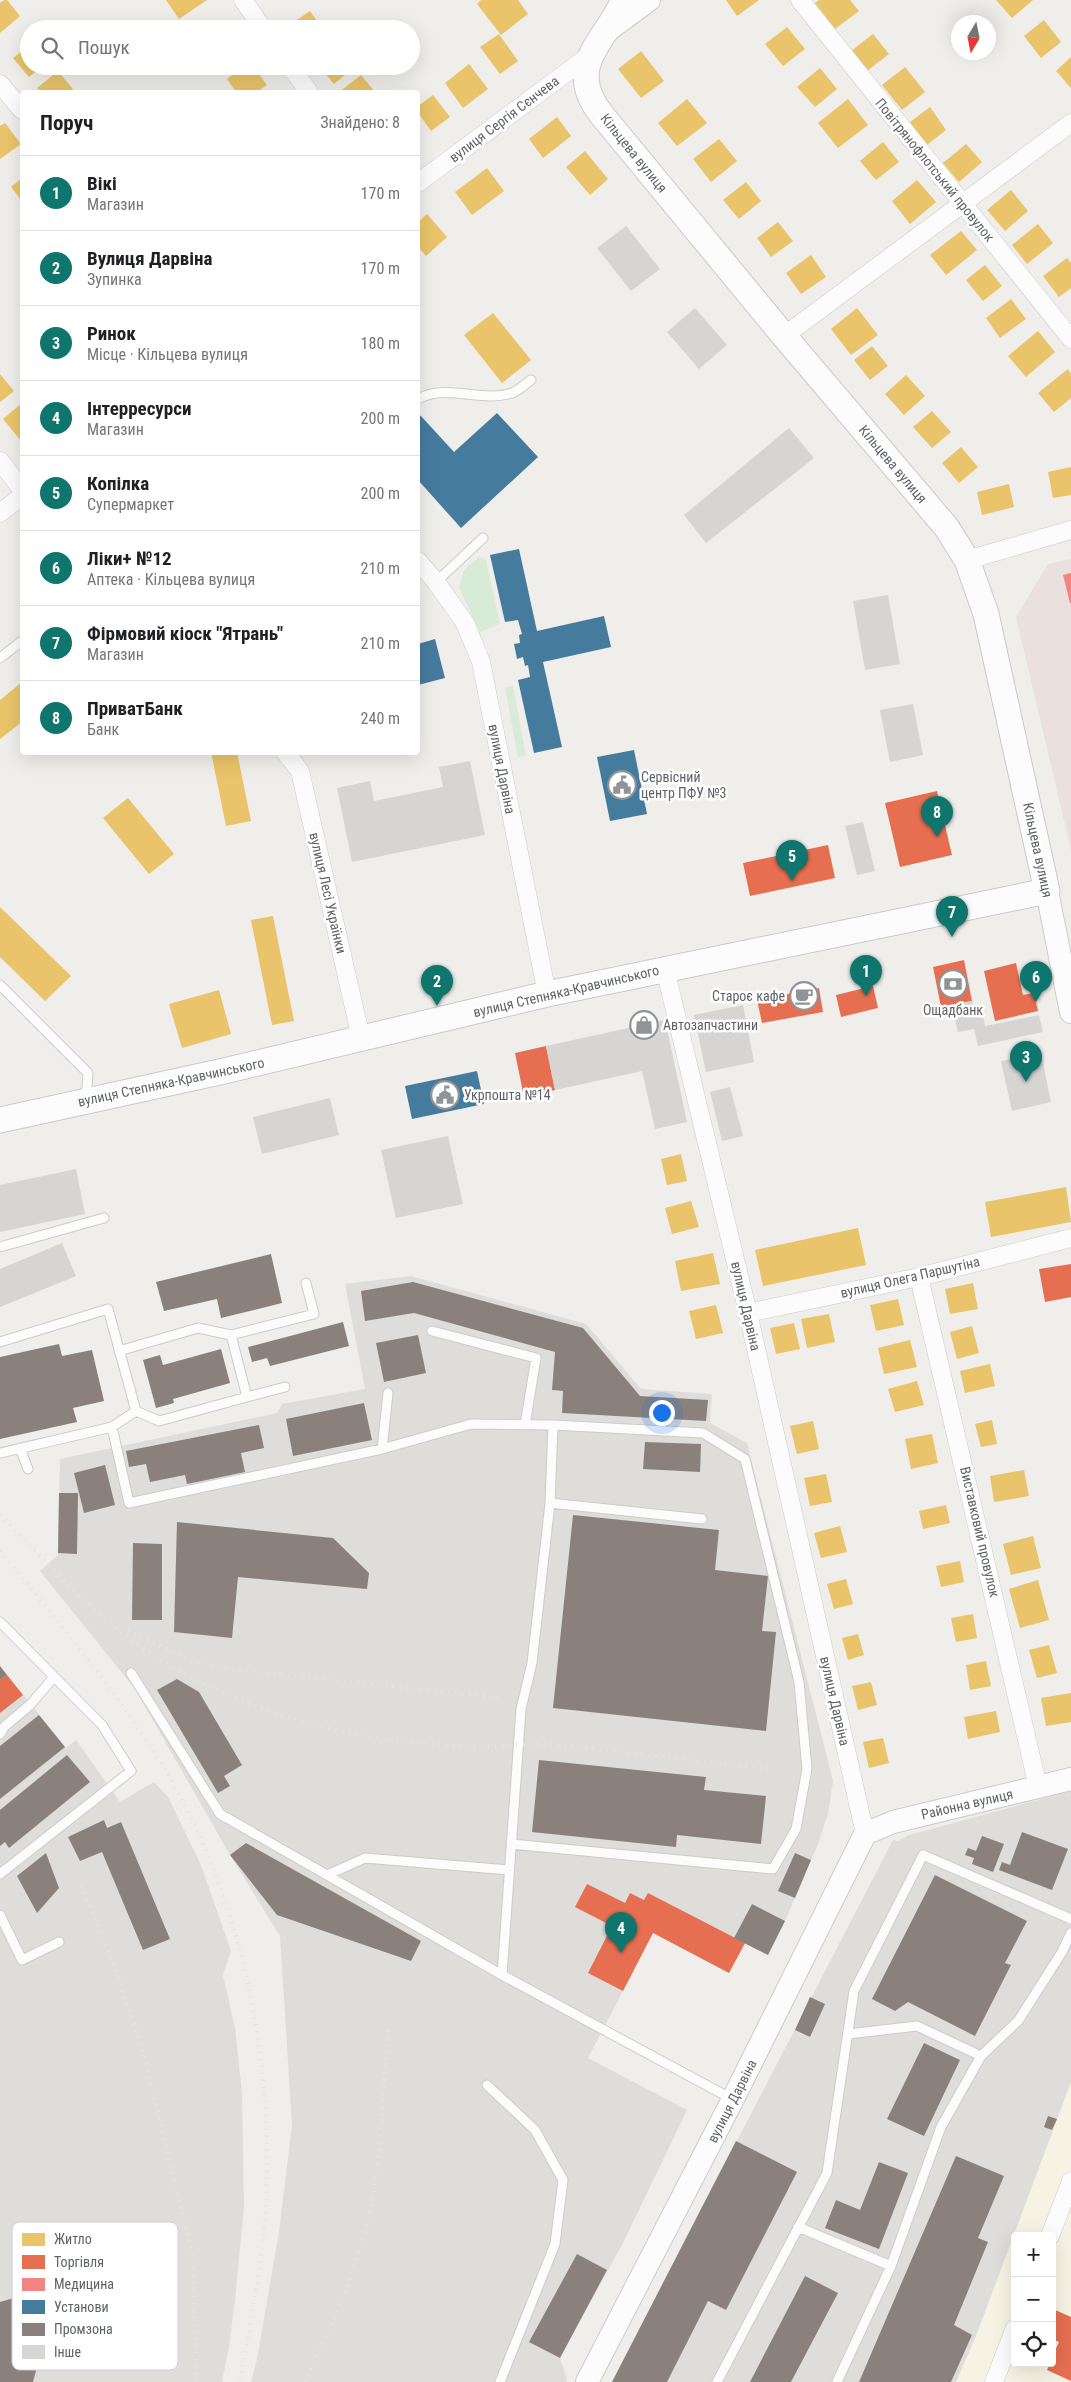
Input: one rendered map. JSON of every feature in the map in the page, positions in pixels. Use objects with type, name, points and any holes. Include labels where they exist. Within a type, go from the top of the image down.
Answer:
[{"type":"main road","name":"Кільцева вулиця","points":[[624,0],[607,31],[590,55],[585,81],[594,104],[784,336],[947,528],[968,560],[986,614],[1047,891]]},
{"type":"main road","name":"вулиця Степняка-Кравчинського","points":[[0,1120],[224,1071],[547,994],[1047,891]]},
{"type":"street","points":[[243,0],[257,20]]},
{"type":"street","points":[[607,31],[649,0]]},
{"type":"street","name":"Повітрянофлотський провулок","points":[[800,0],[1071,339]]},
{"type":"street","name":"вулиця Сергія Сєнчева","points":[[420,182],[590,55]]},
{"type":"street","points":[[297,75],[308,90]]},
{"type":"street","points":[[0,84],[20,108]]},
{"type":"street","points":[[784,336],[1071,123]]},
{"type":"street","points":[[0,461],[20,487]]},
{"type":"street","points":[[0,513],[20,498]]},
{"type":"street","points":[[968,560],[1071,530]]},
{"type":"street","name":"вулиця Дарвіна","points":[[420,563],[436,582],[465,623],[481,662],[547,994]]},
{"type":"street","name":"вулиця Лесі Українки","points":[[287,755],[300,771],[361,1038]]},
{"type":"street","name":"Кільцева вулиця","points":[[1047,891],[1065,954],[1071,1012]]},
{"type":"street","name":"вулиця Дарвіна","points":[[587,2382],[733,2099],[865,1834],[748,1313],[666,969]]},
{"type":"street","name":"вулиця Олега Паршутіна","points":[[748,1313],[919,1277],[1071,1238]]},
{"type":"street","name":"Виставковий провулок","points":[[919,1277],[1038,1787]]},
{"type":"street","name":"Районна вулиця","points":[[865,1834],[893,1822],[1071,1780]]},
{"type":"street","points":[[1052,2232],[1071,2181]]},
{"type":"street","points":[[994,2382],[1011,2338]]},
{"type":"lane","points":[[420,399],[452,391],[489,396],[513,393],[531,380]]},
{"type":"lane","points":[[436,582],[483,538]]},
{"type":"lane","points":[[0,658],[20,643]]},
{"type":"lane","points":[[0,985],[88,1073],[86,1100]]},
{"type":"lane","points":[[0,1247],[104,1218]]},
{"type":"lane","points":[[119,1351],[198,1328],[231,1335],[314,1314],[306,1283]]},
{"type":"lane","points":[[0,1342],[108,1309],[136,1411]]},
{"type":"lane","points":[[432,1331],[536,1358],[526,1425]]},
{"type":"lane","points":[[231,1335],[247,1397]]},
{"type":"lane","points":[[136,1411],[159,1421],[285,1387]]},
{"type":"lane","points":[[382,1449],[388,1393]]},
{"type":"lane","points":[[0,1453],[112,1427],[136,1411]]},
{"type":"lane","points":[[112,1427],[129,1503],[382,1449],[471,1424],[703,1433],[745,1459],[799,1682],[808,1769],[796,1829],[773,1869],[511,1844]]},
{"type":"lane","points":[[502,1975],[521,1709],[532,1663],[550,1503],[553,1426]]},
{"type":"lane","points":[[20,1448],[28,1469]]},
{"type":"lane","points":[[550,1503],[702,1519]]},
{"type":"lane","points":[[0,1622],[102,1725],[131,1770],[0,1874]]},
{"type":"lane","points":[[131,1673],[220,1814],[502,1975],[733,2099]]},
{"type":"lane","points":[[0,1734],[5,1726],[31,1704],[54,1677]]},
{"type":"lane","points":[[717,2382],[827,2173],[854,1991],[923,1855],[1071,1919]]},
{"type":"lane","points":[[326,1875],[365,1858],[510,1870]]},
{"type":"lane","points":[[0,1915],[22,1960],[59,1942]]},
{"type":"lane","points":[[837,2382],[891,2266],[941,2127],[981,2056],[1018,2021],[1062,1952],[1071,1933]]},
{"type":"lane","points":[[848,2034],[917,2026],[981,2056]]},
{"type":"lane","points":[[487,2085],[535,2130],[563,2180],[555,2244],[500,2382]]},
{"type":"lane","points":[[798,2227],[891,2266]]},
{"type":"shaded area","points":[[1071,559],[1071,850],[1016,617],[1048,564]]},
{"type":"shaded area","points":[[411,1276],[586,1324],[641,1389],[712,1394],[710,1423],[747,1443],[833,1781],[828,1814],[818,1844],[785,1921],[768,1955],[745,1943],[729,1973],[653,1933],[588,2058],[687,2110],[624,2241],[560,2358],[567,2379],[566,2382],[251,2382],[257,2359],[279,2232],[292,2125],[280,1936],[230,1855],[135,1689],[40,1571],[58,1555],[60,1459],[277,1413],[282,1404],[365,1389],[345,1284]]},
{"type":"shaded area","points":[[0,1666],[66,1748],[76,1740],[120,1802],[154,1782],[168,1797],[201,1865],[231,1951],[223,1975],[235,2028],[242,2093],[244,2207],[235,2300],[222,2382],[0,2382]]},
{"type":"shaded area","points":[[1071,1791],[1071,2082],[1015,2232],[1011,2232],[1011,2242],[976,2336],[956,2382],[612,2382],[893,1840],[898,1841],[909,1835]]},
{"type":"shaded area","points":[[1071,2082],[1071,2382],[956,2382],[976,2336],[1011,2242],[1011,2367],[1056,2367],[1056,2232],[1015,2232]]},
{"type":"green space","points":[[479,557],[486,560],[500,624],[480,632],[459,588],[464,570]]},
{"type":"green space","points":[[513,686],[526,756],[518,757],[505,687]]},
{"type":"building: Житло","points":[[7,0],[20,16],[0,33],[0,3]]},
{"type":"building: Житло","points":[[166,0],[207,0],[179,19]]},
{"type":"building: Житло","points":[[481,0],[518,0],[528,14],[501,35],[477,4]]},
{"type":"building: Житло","points":[[726,0],[759,0],[737,16]]},
{"type":"building: Житло","points":[[819,0],[850,0],[859,11],[835,29],[815,3]]},
{"type":"building: Житло","points":[[996,0],[1033,0],[1012,18]]},
{"type":"building: Житло","points":[[310,11],[316,20],[297,20]]},
{"type":"building: Житло","points":[[1044,20],[1061,42],[1041,58],[1024,36]]},
{"type":"building: Житло","points":[[787,27],[805,49],[783,66],[765,44]]},
{"type":"building: Житло","points":[[499,34],[518,61],[500,74],[480,47]]},
{"type":"building: Житло","points":[[873,34],[889,54],[867,71],[851,51]]},
{"type":"building: Житло","points":[[641,51],[664,81],[641,98],[618,69]]},
{"type":"building: Житло","points":[[20,53],[20,66],[13,58]]},
{"type":"building: Житло","points":[[1071,57],[1071,88],[1056,71]]},
{"type":"building: Житло","points":[[469,64],[488,89],[463,108],[445,83]]},
{"type":"building: Житло","points":[[905,67],[925,92],[902,110],[882,85]]},
{"type":"building: Житло","points":[[820,68],[837,89],[815,107],[797,87]]},
{"type":"building: Житло","points":[[53,75],[61,75],[73,89],[39,90],[37,88]]},
{"type":"building: Житло","points":[[232,75],[260,75],[267,85],[260,90],[235,90],[227,79]]},
{"type":"building: Житло","points":[[326,75],[345,75],[334,84]]},
{"type":"building: Житло","points":[[361,75],[373,90],[342,90]]},
{"type":"building: Житло","points":[[433,95],[450,117],[431,131],[420,116],[420,105]]},
{"type":"building: Житло","points":[[687,99],[707,123],[677,146],[658,123]]},
{"type":"building: Житло","points":[[848,99],[868,125],[838,148],[818,123]]},
{"type":"building: Житло","points":[[930,107],[946,130],[927,145],[910,122]]},
{"type":"building: Житло","points":[[557,117],[571,136],[543,158],[529,139]]},
{"type":"building: Житло","points":[[5,123],[20,145],[0,159],[0,126]]},
{"type":"building: Житло","points":[[719,139],[737,161],[711,182],[693,159]]},
{"type":"building: Житло","points":[[883,142],[899,162],[876,180],[860,161]]},
{"type":"building: Житло","points":[[966,144],[982,162],[959,182],[943,163]]},
{"type":"building: Житло","points":[[585,151],[608,179],[590,195],[566,167]]},
{"type":"building: Житло","points":[[487,168],[504,191],[472,215],[455,192]]},
{"type":"building: Житло","points":[[20,180],[20,198],[11,187]]},
{"type":"building: Житло","points":[[917,180],[936,202],[910,224],[892,201]]},
{"type":"building: Житло","points":[[746,182],[761,201],[739,219],[723,200]]},
{"type":"building: Житло","points":[[1011,190],[1028,211],[1005,231],[987,210]]},
{"type":"building: Житло","points":[[427,214],[447,237],[426,256],[420,249],[420,220]]},
{"type":"building: Житло","points":[[778,222],[793,241],[771,257],[757,238]]},
{"type":"building: Житло","points":[[1038,224],[1053,243],[1027,264],[1012,245]]},
{"type":"building: Житло","points":[[961,231],[977,250],[946,275],[930,255]]},
{"type":"building: Житло","points":[[811,255],[826,277],[801,294],[786,273]]},
{"type":"building: Житло","points":[[1067,258],[1071,263],[1071,288],[1059,297],[1043,276]]},
{"type":"building: Житло","points":[[985,265],[1002,286],[983,301],[966,280]]},
{"type":"building: Житло","points":[[1011,299],[1026,319],[1000,338],[986,318]]},
{"type":"building: Житло","points":[[857,308],[878,335],[851,355],[831,329]]},
{"type":"building: Житло","points":[[493,313],[531,360],[502,383],[464,335]]},
{"type":"building: Житло","points":[[1038,331],[1055,352],[1026,377],[1008,356]]},
{"type":"building: Житло","points":[[872,346],[888,366],[870,380],[854,360]]},
{"type":"building: Житло","points":[[1068,369],[1071,374],[1071,398],[1054,412],[1038,393]]},
{"type":"building: Житло","points":[[0,374],[14,391],[0,402]]},
{"type":"building: Житло","points":[[906,375],[925,396],[904,415],[885,394]]},
{"type":"building: Житло","points":[[20,405],[20,440],[3,419]]},
{"type":"building: Житло","points":[[932,411],[951,432],[932,448],[913,427]]},
{"type":"building: Житло","points":[[961,447],[978,467],[959,483],[942,463]]},
{"type":"building: Житло","points":[[1071,467],[1071,495],[1053,498],[1048,472]]},
{"type":"building: Житло","points":[[1009,484],[1014,507],[982,515],[977,492]]},
{"type":"building: Житло","points":[[20,684],[20,724],[0,739],[0,700]]},
{"type":"building: Житло","points":[[212,755],[238,755],[251,821],[226,826]]},
{"type":"building: Житло","points":[[128,798],[174,854],[149,874],[103,818]]},
{"type":"building: Житло","points":[[0,907],[71,976],[45,1001],[0,957]]},
{"type":"building: Житло","points":[[273,916],[294,1021],[272,1025],[251,920]]},
{"type":"building: Житло","points":[[219,990],[231,1034],[182,1048],[169,1004]]},
{"type":"building: Житло","points":[[681,1154],[687,1181],[667,1185],[661,1159]]},
{"type":"building: Житло","points":[[1066,1187],[1071,1222],[991,1237],[985,1202]]},
{"type":"building: Житло","points":[[691,1201],[699,1227],[672,1234],[665,1208]]},
{"type":"building: Житло","points":[[858,1228],[866,1265],[763,1286],[755,1250]]},
{"type":"building: Житло","points":[[713,1253],[720,1284],[681,1291],[675,1261]]},
{"type":"building: Житло","points":[[973,1283],[978,1309],[950,1314],[945,1289]]},
{"type":"building: Житло","points":[[898,1299],[904,1325],[876,1331],[870,1305]]},
{"type":"building: Житло","points":[[716,1305],[723,1333],[696,1339],[689,1311]]},
{"type":"building: Житло","points":[[829,1314],[835,1342],[807,1348],[801,1319]]},
{"type":"building: Житло","points":[[794,1323],[800,1349],[776,1354],[770,1328]]},
{"type":"building: Житло","points":[[972,1326],[979,1353],[957,1359],[950,1332]]},
{"type":"building: Житло","points":[[910,1340],[917,1367],[884,1374],[878,1348]]},
{"type":"building: Житло","points":[[990,1364],[995,1386],[965,1393],[960,1371]]},
{"type":"building: Житло","points":[[917,1381],[924,1405],[895,1412],[888,1389]]},
{"type":"building: Житло","points":[[992,1420],[997,1444],[981,1447],[975,1424]]},
{"type":"building: Житло","points":[[813,1421],[819,1449],[797,1454],[790,1426]]},
{"type":"building: Житло","points":[[932,1434],[938,1463],[911,1469],[905,1439]]},
{"type":"building: Житло","points":[[1024,1470],[1029,1496],[994,1502],[990,1476]]},
{"type":"building: Житло","points":[[826,1474],[832,1502],[810,1506],[804,1478]]},
{"type":"building: Житло","points":[[946,1505],[950,1523],[923,1529],[919,1511]]},
{"type":"building: Житло","points":[[840,1526],[847,1552],[821,1558],[814,1533]]},
{"type":"building: Житло","points":[[1033,1536],[1041,1568],[1011,1575],[1003,1544]]},
{"type":"building: Житло","points":[[960,1561],[964,1582],[941,1587],[936,1566]]},
{"type":"building: Житло","points":[[846,1579],[853,1604],[834,1609],[827,1584]]},
{"type":"building: Житло","points":[[1038,1580],[1049,1620],[1020,1628],[1009,1589]]},
{"type":"building: Житло","points":[[973,1614],[977,1638],[956,1642],[951,1618]]},
{"type":"building: Житло","points":[[858,1634],[864,1655],[848,1660],[842,1638]]},
{"type":"building: Житло","points":[[1049,1645],[1057,1673],[1037,1678],[1029,1650]]},
{"type":"building: Житло","points":[[986,1661],[991,1686],[970,1690],[966,1665]]},
{"type":"building: Житло","points":[[871,1682],[877,1705],[858,1710],[852,1686]]},
{"type":"building: Житло","points":[[1071,1693],[1071,1722],[1046,1726],[1041,1698]]},
{"type":"building: Житло","points":[[996,1711],[1000,1732],[968,1739],[964,1717]]},
{"type":"building: Житло","points":[[883,1738],[889,1763],[869,1768],[863,1742]]},
{"type":"building: Торгівля","points":[[937,791],[952,855],[900,867],[885,803]]},
{"type":"building: Торгівля","points":[[828,845],[835,878],[750,896],[743,863]]},
{"type":"building: Торгівля","points":[[964,960],[972,1001],[941,1007],[933,967]]},
{"type":"building: Торгівля","points":[[1016,963],[1023,995],[1034,993],[1038,1011],[995,1021],[984,971]]},
{"type":"building: Торгівля","points":[[873,986],[878,1008],[841,1017],[836,995]]},
{"type":"building: Торгівля","points":[[819,988],[823,1012],[762,1023],[757,1000]]},
{"type":"building: Торгівля","points":[[546,1046],[555,1090],[524,1097],[515,1053]]},
{"type":"building: Торгівля","points":[[1071,1264],[1071,1297],[1045,1302],[1039,1269]]},
{"type":"building: Торгівля","points":[[7,1675],[23,1695],[0,1713],[0,1680]]},
{"type":"building: Торгівля","points":[[587,1884],[625,1903],[630,1893],[644,1900],[648,1893],[745,1943],[729,1973],[653,1933],[623,1991],[588,1973],[612,1926],[575,1907]]},
{"type":"building: Торгівля","points":[[1056,2310],[1071,2317],[1071,2381],[1047,2370],[1048,2367],[1056,2367],[1056,2348],[1059,2342],[1056,2341]]},
{"type":"building: Медицина","points":[[1071,573],[1071,603],[1070,603],[1063,575]]},
{"type":"building: Установи","points":[[497,413],[538,457],[461,528],[420,482],[420,415],[454,452]]},
{"type":"building: Установи","points":[[519,549],[537,631],[604,616],[611,647],[543,662],[562,747],[534,753],[518,680],[530,677],[528,665],[525,666],[523,657],[517,659],[514,644],[520,643],[519,635],[522,634],[518,620],[505,622],[490,555]]},
{"type":"building: Установи","points":[[435,639],[445,678],[420,684],[420,643]]},
{"type":"building: Установи","name":"Сервісний центр ПФУ №3","points":[[634,750],[647,814],[610,821],[597,757]]},
{"type":"building: Установи","name":"Укрпошта №14","points":[[477,1071],[484,1104],[412,1119],[405,1086]]},
{"type":"building: Промзона","points":[[271,1254],[282,1303],[221,1318],[217,1299],[164,1311],[156,1282]]},
{"type":"building: Промзона","points":[[413,1282],[583,1328],[640,1396],[708,1400],[706,1421],[562,1413],[563,1391],[552,1390],[555,1352],[414,1313],[365,1321],[361,1291]]},
{"type":"building: Промзона","points":[[343,1322],[349,1346],[270,1366],[267,1358],[252,1362],[248,1347]]},
{"type":"building: Промзона","points":[[418,1335],[426,1373],[384,1382],[376,1343]]},
{"type":"building: Промзона","points":[[59,1344],[62,1356],[92,1350],[104,1401],[73,1408],[77,1422],[0,1439],[0,1357]]},
{"type":"building: Промзона","points":[[221,1349],[230,1383],[173,1399],[174,1403],[156,1408],[143,1360],[160,1355],[163,1365]]},
{"type":"building: Промзона","points":[[364,1403],[372,1440],[293,1456],[286,1419]]},
{"type":"building: Промзона","points":[[259,1425],[264,1448],[241,1453],[245,1472],[187,1484],[185,1475],[150,1482],[146,1464],[129,1467],[126,1451]]},
{"type":"building: Промзона","points":[[645,1442],[701,1444],[700,1472],[643,1469]]},
{"type":"building: Промзона","points":[[105,1465],[115,1505],[84,1513],[74,1473]]},
{"type":"building: Промзона","points":[[59,1493],[78,1493],[77,1554],[58,1553]]},
{"type":"building: Промзона","points":[[573,1515],[719,1530],[715,1570],[768,1576],[762,1631],[776,1632],[766,1731],[553,1708]]},
{"type":"building: Промзона","points":[[177,1522],[333,1538],[369,1573],[367,1589],[238,1577],[232,1638],[174,1632]]},
{"type":"building: Промзона","points":[[133,1543],[162,1544],[162,1620],[132,1620]]},
{"type":"building: Промзона","points":[[0,1666],[7,1675],[0,1680]]},
{"type":"building: Промзона","points":[[177,1679],[199,1692],[242,1765],[224,1776],[230,1786],[218,1793],[157,1690]]},
{"type":"building: Промзона","points":[[39,1715],[65,1747],[0,1799],[0,1746]]},
{"type":"building: Промзона","points":[[67,1755],[90,1782],[9,1848],[5,1842],[0,1846],[0,1810]]},
{"type":"building: Промзона","points":[[539,1760],[706,1777],[704,1790],[766,1796],[761,1844],[677,1835],[676,1847],[532,1832]]},
{"type":"building: Промзона","points":[[104,1820],[107,1828],[121,1822],[170,1939],[143,1950],[102,1852],[80,1861],[68,1837]]},
{"type":"building: Промзона","points":[[1022,1832],[1068,1849],[1052,1890],[999,1870],[1002,1862],[1010,1865]]},
{"type":"building: Промзона","points":[[982,1836],[1004,1844],[993,1872],[972,1864],[974,1858],[965,1855],[968,1848],[976,1851]]},
{"type":"building: Промзона","points":[[246,1843],[421,1941],[411,1961],[277,1915],[230,1855]]},
{"type":"building: Промзона","points":[[46,1853],[59,1888],[37,1913],[17,1876]]},
{"type":"building: Промзона","points":[[795,1853],[811,1860],[795,1898],[778,1891]]},
{"type":"building: Промзона","points":[[935,1875],[1027,1921],[1005,1963],[1011,1965],[975,2036],[908,2002],[895,2011],[872,1999]]},
{"type":"building: Промзона","points":[[752,1904],[785,1921],[768,1955],[734,1938]]},
{"type":"building: Промзона","points":[[810,1997],[825,2004],[810,2037],[795,2030]]},
{"type":"building: Промзона","points":[[924,2043],[960,2060],[924,2136],[887,2119]]},
{"type":"building: Промзона","points":[[1048,2116],[1057,2119],[1052,2130],[1044,2127]]},
{"type":"building: Промзона","points":[[736,2141],[797,2172],[726,2310],[708,2301],[667,2382],[612,2382]]},
{"type":"building: Промзона","points":[[956,2156],[1004,2176],[978,2238],[988,2242],[954,2325],[972,2335],[951,2382],[859,2382]]},
{"type":"building: Промзона","points":[[879,2162],[908,2173],[879,2249],[825,2228],[836,2200],[860,2210]]},
{"type":"building: Промзона","points":[[577,2254],[607,2270],[560,2358],[529,2342]]},
{"type":"building: Промзона","points":[[805,2276],[838,2293],[791,2382],[750,2382]]},
{"type":"building: Промзона","points":[[12,2299],[12,2370],[36,2370],[33,2382],[0,2382],[0,2302]]},
{"type":"building: Інше","points":[[626,226],[660,269],[631,291],[597,248]]},
{"type":"building: Інше","points":[[695,308],[727,345],[699,369],[667,332]]},
{"type":"building: Інше","points":[[789,428],[814,458],[706,543],[684,515]]},
{"type":"building: Інше","points":[[888,595],[900,664],[865,670],[853,601]]},
{"type":"building: Інше","points":[[913,704],[923,755],[890,762],[880,710]]},
{"type":"building: Інше","points":[[470,761],[485,835],[352,862],[337,788],[370,781],[374,801],[443,787],[439,767]]},
{"type":"building: Інше","points":[[863,822],[875,871],[857,875],[845,826]]},
{"type":"building: Інше","points":[[972,1001],[974,1007],[981,1005],[985,1026],[1039,1015],[1043,1032],[978,1046],[974,1029],[958,1032],[953,1011],[957,1010],[955,1004]]},
{"type":"building: Інше","points":[[743,1005],[754,1062],[706,1072],[694,1015]]},
{"type":"building: Інше","points":[[665,1020],[687,1122],[655,1129],[642,1071],[555,1090],[546,1046]]},
{"type":"building: Інше","points":[[1041,1053],[1051,1102],[1012,1111],[1001,1061]]},
{"type":"building: Інше","points":[[730,1087],[743,1136],[722,1141],[710,1092]]},
{"type":"building: Інше","points":[[330,1098],[339,1135],[262,1154],[253,1117]]},
{"type":"building: Інше","points":[[448,1136],[463,1204],[396,1218],[381,1150]]},
{"type":"building: Інше","points":[[76,1169],[85,1214],[0,1232],[0,1185]]},
{"type":"building: Інше","points":[[62,1243],[76,1276],[0,1307],[0,1269]]},
{"type":"railway","points":[[0,1515],[82,1598],[135,1643],[174,1668],[214,1689],[255,1706],[297,1720],[340,1731],[384,1739],[429,1744],[483,1747],[522,1744],[567,1746],[770,1769]]},
{"type":"railway","points":[[0,1551],[110,1689],[169,1777],[193,1821],[213,1868],[230,1917],[244,1967],[254,2018],[262,2069],[266,2120],[267,2170],[262,2250],[240,2382]]},
{"type":"railway","points":[[128,1631],[193,1661],[231,1669],[504,1698]]},
{"type":"railway","points":[[82,1886],[113,1962],[143,2050],[192,2255],[197,2382]]},
{"type":"railway","points":[[305,2382],[343,2300],[372,2207],[381,2132],[388,2026]]},
{"type":"place","name":"Сервісний центр ПФУ №3","points":[[622,785]]},
{"type":"place","name":"ПриватБанк","points":[[937,837]]},
{"type":"place","name":"Копілка","points":[[792,881]]},
{"type":"place","name":"Фірмовий кіоск \"Ятрань\"","points":[[952,937]]},
{"type":"place","name":"Ощадбанк","points":[[953,984]]},
{"type":"place","name":"Староє кафе","points":[[804,996]]},
{"type":"place","name":"Вікі","points":[[866,996]]},
{"type":"place","name":"Ліки+ №12","points":[[1036,1002]]},
{"type":"place","name":"Вулиця Дарвіна","points":[[437,1006]]},
{"type":"place","name":"Автозапчастини","points":[[644,1025]]},
{"type":"place","name":"Ринок","points":[[1026,1082]]},
{"type":"place","name":"Укрпошта №14","points":[[445,1095]]},
{"type":"place","name":"Інтерресурси","points":[[621,1953]]}]
